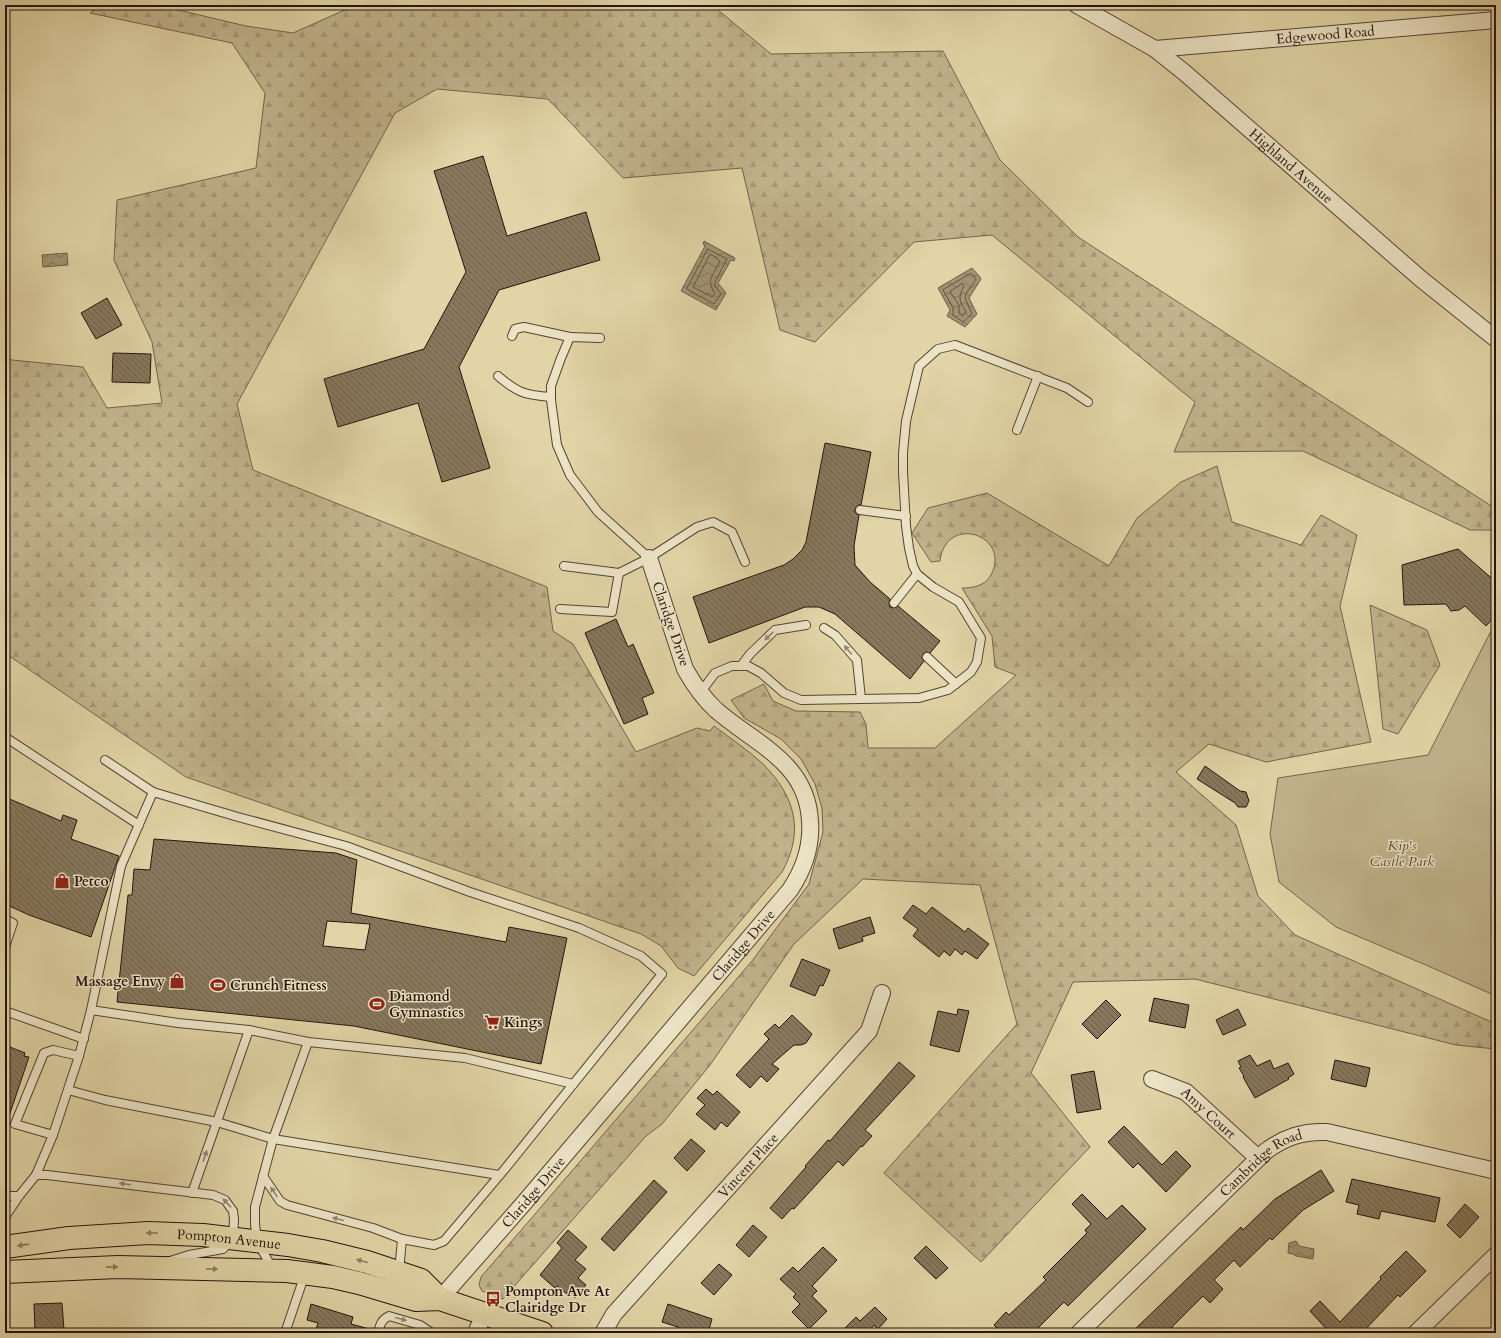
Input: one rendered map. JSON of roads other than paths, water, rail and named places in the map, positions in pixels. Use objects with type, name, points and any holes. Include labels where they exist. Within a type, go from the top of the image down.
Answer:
[{"type":"main road","name":"Pompton Avenue","points":[[5,1247],[69,1238],[122,1234],[176,1233],[233,1238],[322,1251],[367,1262],[421,1280],[440,1299],[480,1324],[542,1333]]},
{"type":"main road","name":"Pompton Avenue","points":[[5,1272],[66,1268],[273,1270],[333,1277],[416,1300],[440,1299]]},
{"type":"street","name":"Highland Avenue","points":[[1078,5],[1155,49],[1191,78],[1421,279],[1496,339]]},
{"type":"street","name":"Edgewood Road","points":[[1155,49],[1496,20]]},
{"type":"street","name":"Claridge Drive","points":[[440,1299],[524,1203],[790,890],[803,867],[810,842],[811,829],[808,804],[798,780],[774,752],[717,710],[700,693],[685,669],[649,558]]},
{"type":"street","name":"Vincent Place","points":[[603,1333],[614,1314],[869,1031],[882,993]]},
{"type":"street","name":"Amy Court","points":[[1152,1079],[1186,1092],[1258,1158]]},
{"type":"street","name":"Cambridge Road","points":[[1079,1333],[1266,1150],[1284,1139],[1305,1133],[1326,1132],[1496,1171]]},
{"type":"street","points":[[1416,1333],[1496,1255]]},
{"type":"lane","points":[[512,336],[515,329],[524,326],[570,337],[600,338]]},
{"type":"lane","points":[[570,337],[560,358],[551,386],[557,445],[570,475],[598,512],[649,558]]},
{"type":"lane","points":[[700,693],[716,674],[732,666],[748,666],[761,673],[784,693],[801,700],[919,698],[948,690],[956,684],[971,672],[977,662],[981,638],[959,602],[933,587],[917,574],[909,548],[903,453],[906,421],[919,366],[938,349],[955,345],[1067,388],[1088,402]]},
{"type":"lane","points":[[498,376],[511,387],[529,396],[551,397]]},
{"type":"lane","points":[[1017,430],[1038,376]]},
{"type":"lane","points":[[860,510],[906,516]]},
{"type":"lane","points":[[564,566],[619,573],[649,558],[697,527],[714,522],[732,532],[745,562]]},
{"type":"lane","points":[[560,609],[612,612],[619,573]]},
{"type":"lane","points":[[894,603],[917,574]]},
{"type":"lane","points":[[741,666],[750,654],[776,630],[806,625]]},
{"type":"lane","points":[[824,628],[836,636],[857,660],[861,699]]},
{"type":"lane","points":[[927,657],[956,684]]},
{"type":"lane","points":[[5,737],[139,825]]},
{"type":"lane","points":[[105,760],[153,792],[346,846],[470,892],[579,928],[641,956],[662,974],[444,1241],[434,1245],[402,1239],[377,1230],[287,1205],[280,1200],[263,1176]]},
{"type":"lane","points":[[5,1216],[18,1196],[36,1175],[53,1136],[92,1010],[121,866],[153,792]]},
{"type":"lane","points":[[5,919],[13,923],[5,947]]},
{"type":"lane","points":[[92,1010],[186,1024],[249,1030],[308,1042],[465,1058],[573,1084]]},
{"type":"lane","points":[[5,1011],[84,1039]]},
{"type":"lane","points":[[192,1193],[249,1030]]},
{"type":"lane","points":[[273,1270],[257,1241],[255,1207],[273,1139],[308,1042]]},
{"type":"lane","points":[[53,1136],[15,1124],[44,1053],[53,1050],[79,1056]]},
{"type":"lane","points":[[68,1090],[105,1100],[217,1122],[273,1139],[499,1175]]},
{"type":"lane","points":[[36,1175],[47,1175],[220,1197],[229,1204],[233,1211],[234,1219],[233,1238],[223,1249],[189,1255],[145,1268]]},
{"type":"lane","points":[[5,1196],[18,1196]]},
{"type":"lane","points":[[399,1272],[402,1239]]},
{"type":"lane","points":[[285,1333],[306,1273]]},
{"type":"lane","points":[[378,1333],[380,1324],[384,1318],[389,1316],[420,1325],[432,1333]]},
{"type":"water","points":[[704,241],[735,258],[734,261],[731,260],[718,283],[726,293],[716,310],[681,291],[705,246],[703,244]]},
{"type":"water","points":[[67,253],[68,265],[43,267],[42,255]]},
{"type":"water","points":[[972,268],[981,279],[969,298],[977,314],[965,327],[947,316],[950,310],[938,288]]},
{"type":"water","points":[[1296,1241],[1299,1246],[1314,1249],[1313,1259],[1288,1253],[1289,1243]]},
{"type":"place","name":"Petco","points":[[62,881]]},
{"type":"place","name":"Massage Envy","points":[[177,981]]},
{"type":"place","name":"Crunch Fitness","points":[[218,985]]},
{"type":"place","name":"Diamond Gymnastics","points":[[377,1004]]},
{"type":"place","name":"Kings","points":[[492,1022]]},
{"type":"place","name":"Pompton Ave At Clairidge Dr","points":[[493,1299]]},
{"type":"park label","name":"Kip's Castle Park","points":[[1402,854]]}]
